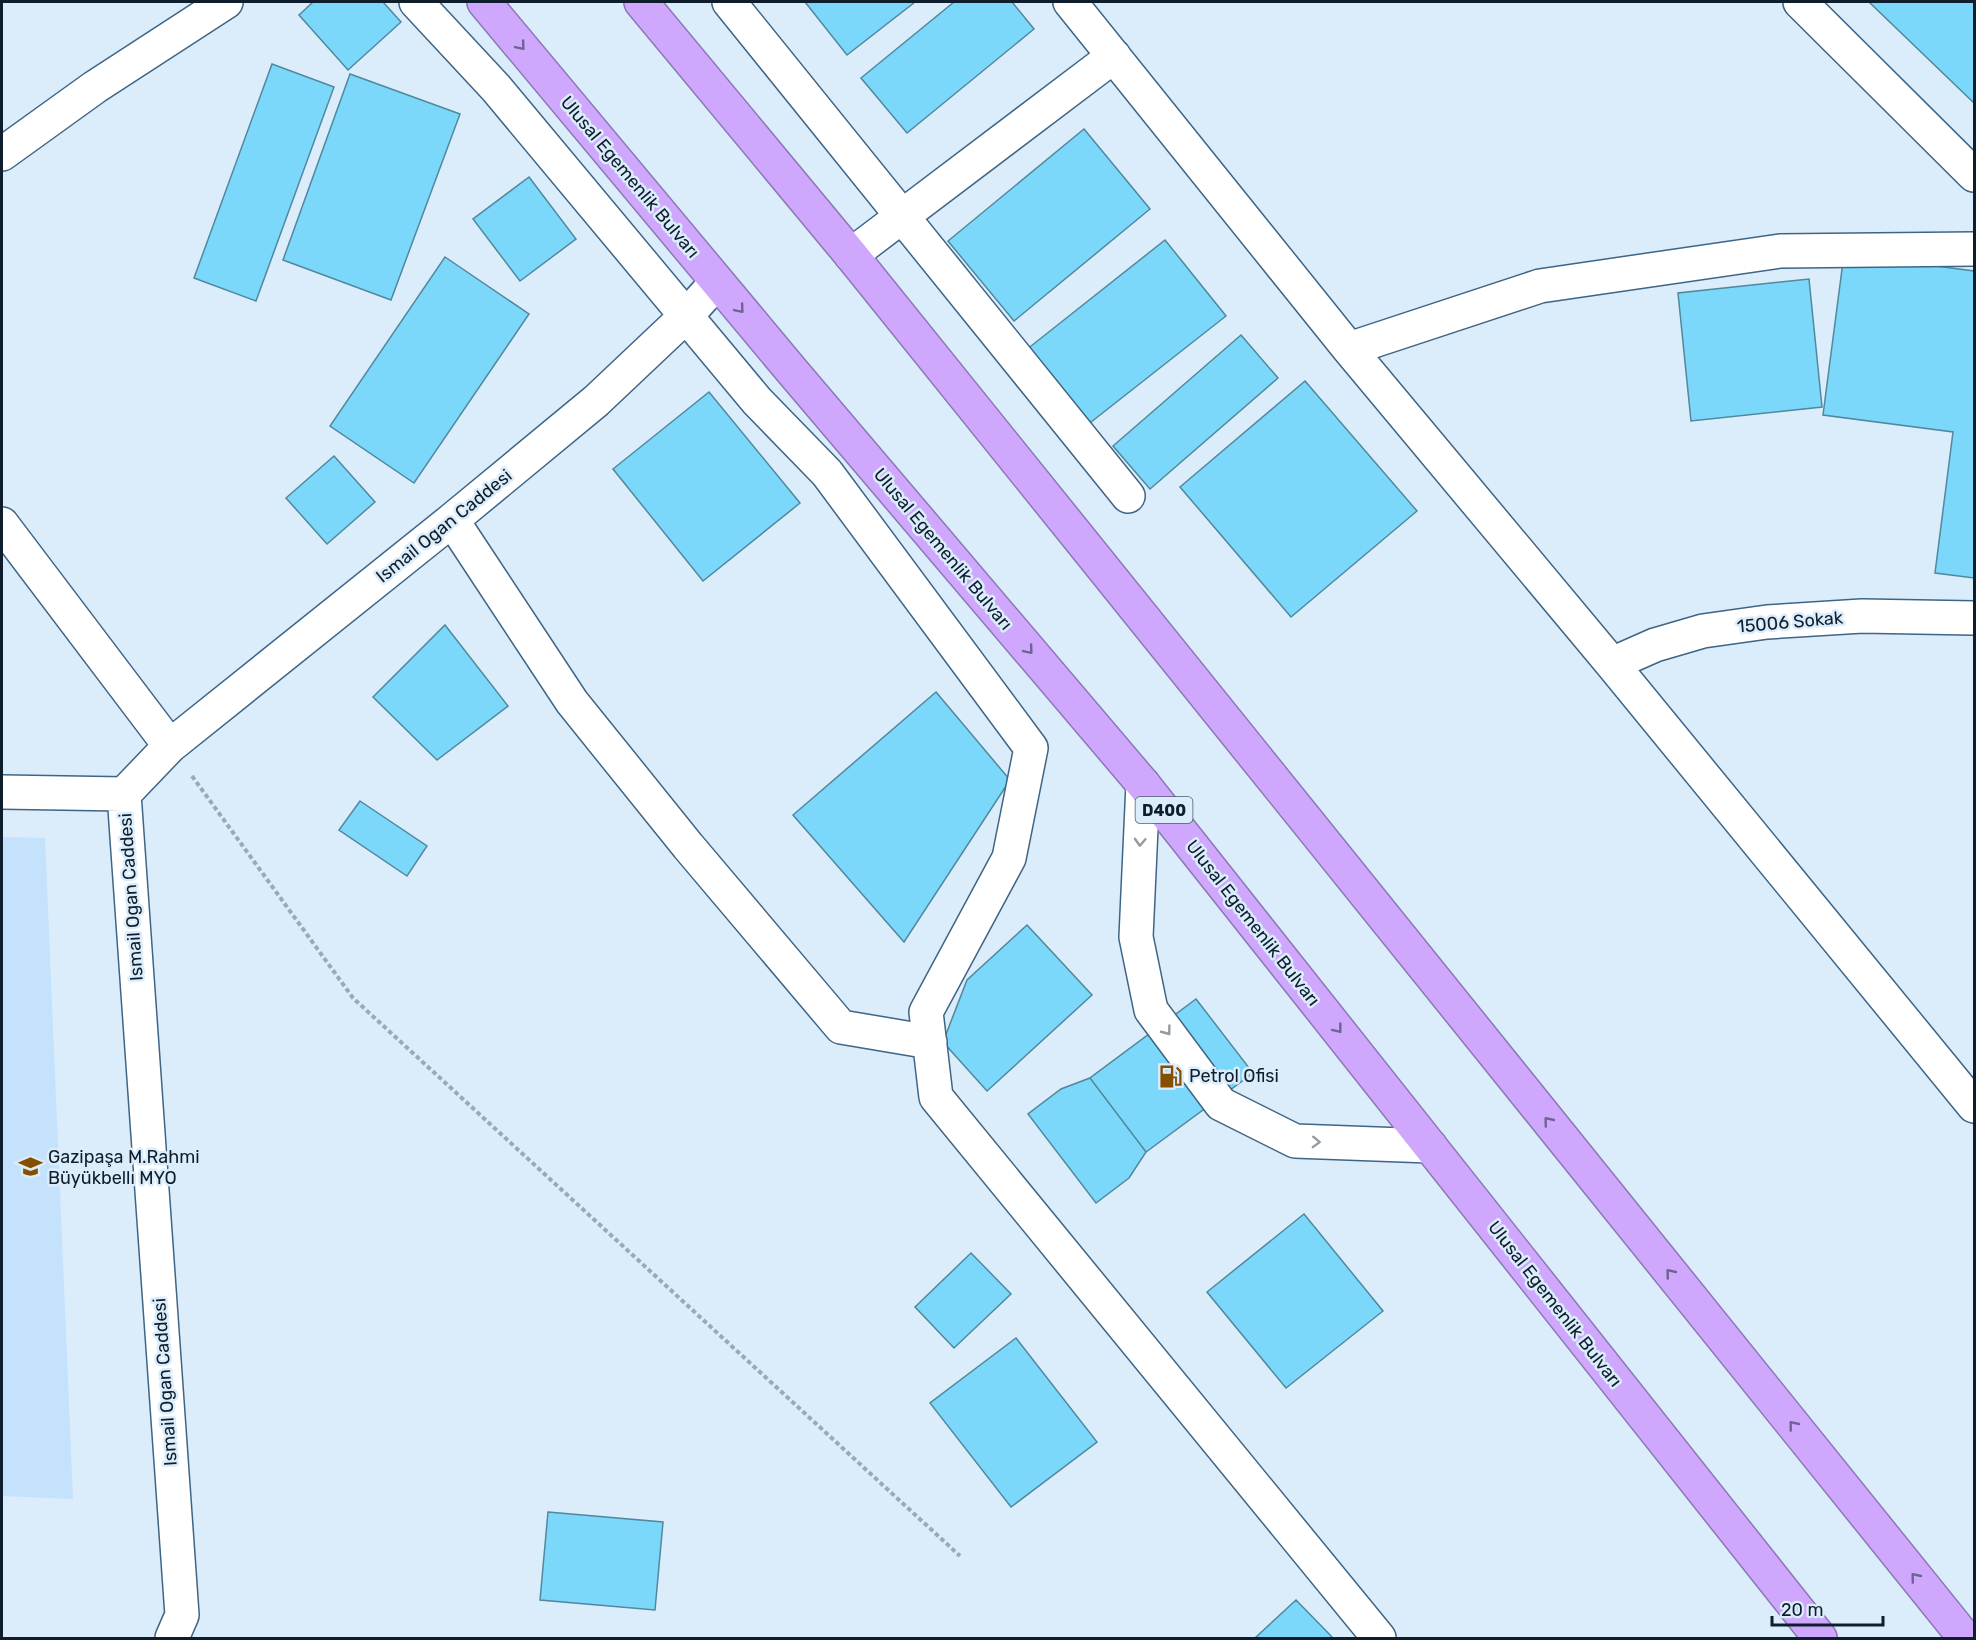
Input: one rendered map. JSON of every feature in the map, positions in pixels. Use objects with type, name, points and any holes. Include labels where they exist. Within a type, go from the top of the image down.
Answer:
[{"type":"highway","name":"Ulusal Egemenlik Bulvarı","points":[[484,2],[717,282],[1143,784],[1820,1638]]},
{"type":"highway","points":[[641,2],[851,255],[1965,1638]]},
{"type":"street","points":[[2,154],[95,87],[226,2]]},
{"type":"street","points":[[416,2],[496,88],[756,400],[827,473],[1031,748],[1009,858],[926,1012],[936,1097],[1378,1638]]},
{"type":"street","points":[[729,2],[1128,496]]},
{"type":"street","points":[[1070,2],[1349,349],[1612,664],[1974,1106]]},
{"type":"street","points":[[1800,2],[1974,175]]},
{"type":"street","points":[[851,255],[1114,56]]},
{"type":"street","points":[[1349,349],[1540,286],[1780,251],[1974,249]]},
{"type":"street","name":"Ismail Ogan Caddesi","points":[[172,1638],[182,1615],[124,794],[170,746],[452,520],[596,400],[686,316],[717,282]]},
{"type":"street","points":[[452,520],[572,702],[688,846],[841,1027],[930,1042]]},
{"type":"street","points":[[2,524],[170,746]]},
{"type":"street","name":"15006 Sokak","points":[[1612,664],[1655,645],[1702,631],[1767,622],[1862,616],[1974,618]]},
{"type":"street","points":[[1143,784],[1136,937],[1151,1010],[1221,1104],[1295,1141],[1430,1146]]},
{"type":"street","points":[[2,792],[124,794]]},
{"type":"path","points":[[170,746],[353,998],[960,1556]]},
{"type":"shaded area","name":"Gazipaşa M.Rahmi Büyükbellı MYO","points":[[2,837],[45,838],[73,1499],[2,1496]]},
{"type":"building","points":[[313,2],[383,2],[401,22],[348,70],[299,15]]},
{"type":"building","points":[[805,2],[915,2],[847,55]]},
{"type":"building","points":[[954,2],[1012,2],[1034,29],[907,133],[861,78]]},
{"type":"building","points":[[1869,2],[1974,2],[1974,103]]},
{"type":"building","points":[[272,64],[334,87],[256,301],[194,278]]},
{"type":"building","points":[[350,74],[460,114],[391,300],[283,260]]},
{"type":"building","points":[[1084,129],[1150,209],[1014,321],[948,241]]},
{"type":"building","points":[[529,177],[576,239],[520,281],[473,219]]},
{"type":"building","points":[[1165,240],[1226,316],[1086,426],[1026,350]]},
{"type":"building","points":[[1844,254],[1974,271],[1974,578],[1935,573],[1953,432],[1823,415]]},
{"type":"building","points":[[445,257],[529,314],[414,483],[330,426]]},
{"type":"building","points":[[1809,279],[1822,407],[1691,421],[1678,293]]},
{"type":"building","points":[[1241,335],[1278,378],[1150,489],[1113,446]]},
{"type":"building","points":[[1305,381],[1417,511],[1291,617],[1180,487]]},
{"type":"building","points":[[709,392],[800,503],[703,581],[613,469]]},
{"type":"building","points":[[334,456],[375,502],[327,544],[286,498]]},
{"type":"building","points":[[445,625],[508,706],[437,760],[373,697]]},
{"type":"building","points":[[936,692],[1010,780],[904,942],[793,815]]},
{"type":"building","points":[[360,801],[427,846],[407,876],[339,830]]},
{"type":"building","points":[[1027,925],[1092,995],[987,1091],[943,1042],[967,980]]},
{"type":"building","name":"Petrol Ofisi","points":[[1196,999],[1253,1073],[1146,1152],[1090,1078]]},
{"type":"building","points":[[1090,1078],[1146,1152],[1129,1178],[1096,1203],[1028,1114],[1061,1089]]},
{"type":"building","points":[[1304,1214],[1383,1311],[1286,1388],[1207,1292]]},
{"type":"building","points":[[971,1253],[1011,1294],[954,1348],[915,1307]]},
{"type":"building","points":[[1016,1338],[1097,1442],[1011,1507],[930,1403]]},
{"type":"building","points":[[548,1512],[663,1522],[655,1610],[540,1600]]},
{"type":"building","points":[[1296,1600],[1333,1638],[1255,1638]]},
{"type":"place","name":"Petrol Ofisi","points":[[1171,1076]]},
{"type":"place","name":"Gazipaşa M.Rahmi Büyükbellı MYO","points":[[30,1167]]}]
